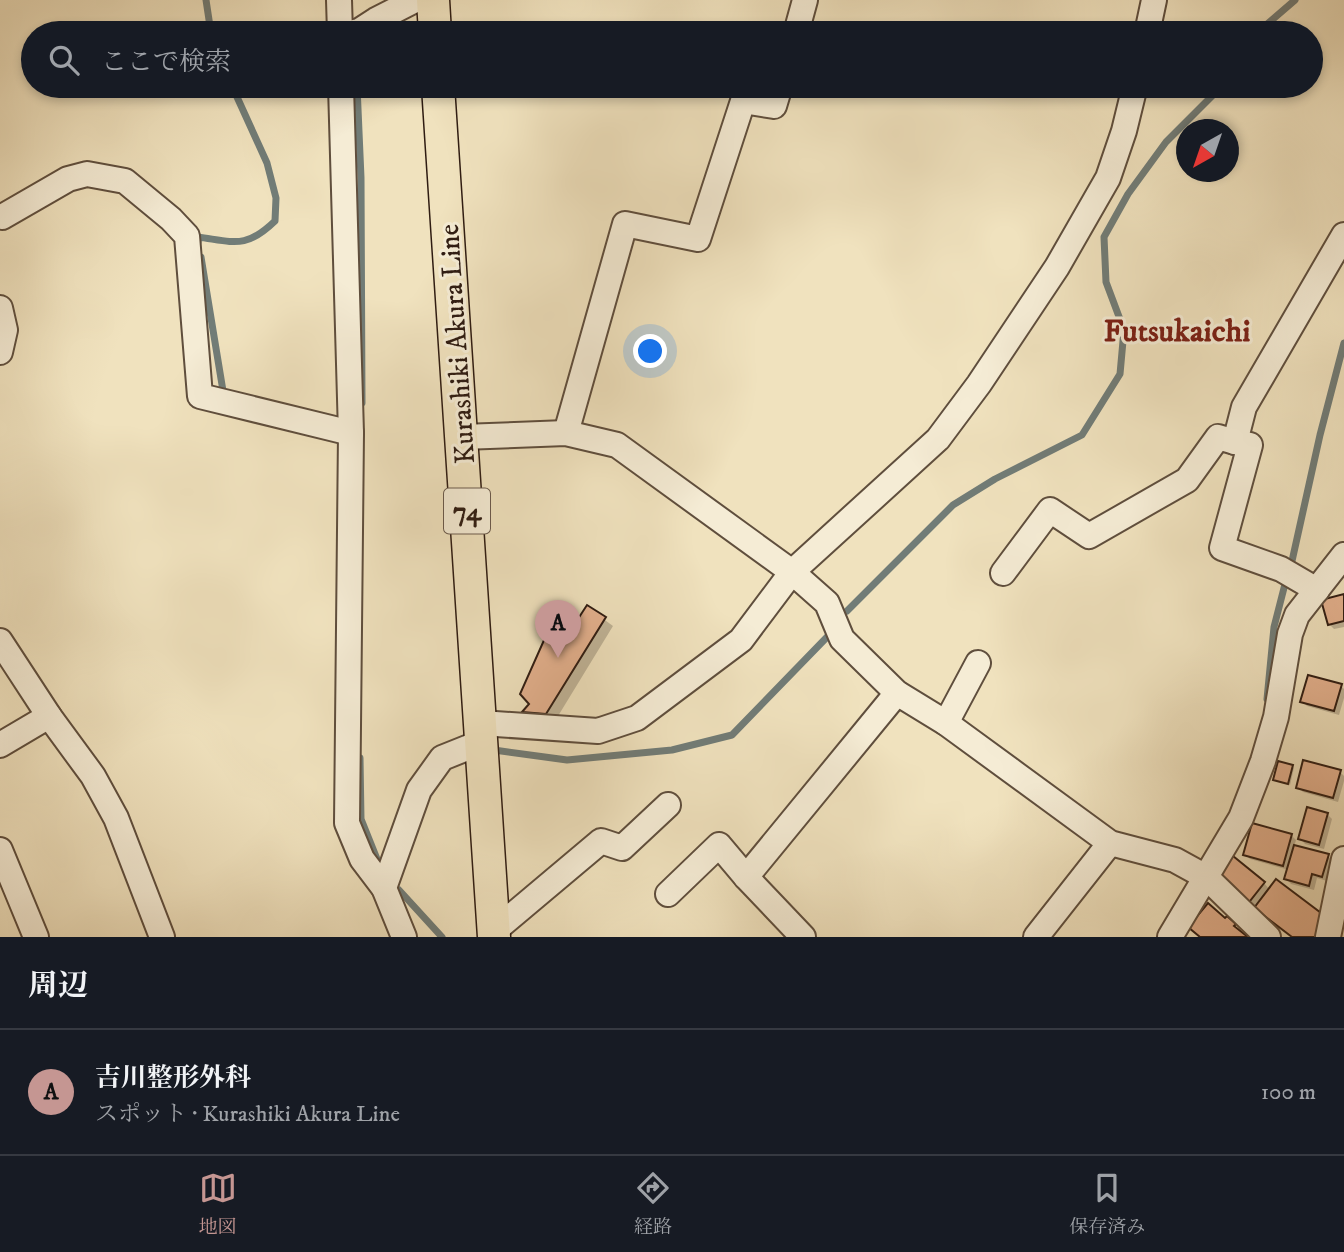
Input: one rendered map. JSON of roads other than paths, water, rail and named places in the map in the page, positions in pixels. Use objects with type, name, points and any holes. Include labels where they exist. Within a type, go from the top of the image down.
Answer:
[{"type":"main road","points":[[433,0],[434,21]]},
{"type":"main road","name":"Kurashiki Akura Line","points":[[440,98],[494,934]]},
{"type":"street","points":[[339,0],[346,21]]},
{"type":"street","points":[[374,21],[415,0]]},
{"type":"street","points":[[799,21],[805,0]]},
{"type":"street","points":[[1150,21],[1154,0]]},
{"type":"street","points":[[341,98],[351,433],[347,822],[362,859],[384,888],[404,937]]},
{"type":"street","points":[[566,433],[625,223],[698,239],[743,101],[774,106],[776,98]]},
{"type":"street","points":[[384,888],[419,790],[442,758],[481,732],[598,731],[637,718],[741,640],[792,572],[938,439],[979,384],[1057,267],[1108,178],[1132,98]]},
{"type":"street","points":[[1,214],[68,179],[87,174],[125,181],[187,236],[200,396],[351,433]]},
{"type":"street","points":[[1235,442],[1244,407],[1344,235]]},
{"type":"street","points":[[0,308],[5,330],[0,352]]},
{"type":"street","points":[[462,437],[566,433],[617,445],[792,572],[827,603],[842,639],[897,693],[946,723],[1110,843],[1175,860],[1206,877],[1268,937]]},
{"type":"street","points":[[1003,573],[1050,510],[1089,536],[1187,480],[1217,438],[1250,445],[1222,548],[1281,569],[1317,590]]},
{"type":"street","points":[[1170,937],[1241,818],[1276,717],[1290,634],[1297,615],[1344,555]]},
{"type":"street","points":[[0,641],[93,776],[116,818],[162,937]]},
{"type":"street","points":[[946,723],[978,663]]},
{"type":"street","points":[[746,877],[897,693]]},
{"type":"street","points":[[0,745],[50,716]]},
{"type":"street","points":[[494,934],[601,841],[622,848],[668,806]]},
{"type":"street","points":[[1036,937],[1110,843]]},
{"type":"street","points":[[668,894],[719,845],[803,937]]},
{"type":"street","points":[[0,850],[36,937]]},
{"type":"street","points":[[1328,937],[1344,859]]},
{"type":"waterway","points":[[206,0],[209,21]]},
{"type":"waterway","points":[[1271,21],[1295,0]]},
{"type":"waterway","points":[[198,242],[198,237],[231,242],[248,240],[275,221],[276,198],[267,163],[237,98]]},
{"type":"waterway","points":[[358,98],[361,178],[362,403]]},
{"type":"waterway","points":[[847,611],[953,505],[995,479],[1082,435],[1120,374],[1124,330],[1106,282],[1104,237],[1128,194],[1166,142],[1210,98]]},
{"type":"waterway","points":[[201,257],[224,397]]},
{"type":"waterway","points":[[1292,561],[1344,343]]},
{"type":"waterway","points":[[1267,699],[1274,627],[1285,584]]},
{"type":"waterway","points":[[494,750],[567,760],[672,750],[732,735],[829,635]]},
{"type":"waterway","points":[[360,758],[361,819],[377,859]]},
{"type":"waterway","points":[[399,890],[442,937]]},
{"type":"place","name":"吉川整形外科","points":[[558,658]]},
{"type":"district","name":"Futsukaichi","points":[[1177,330]]}]
